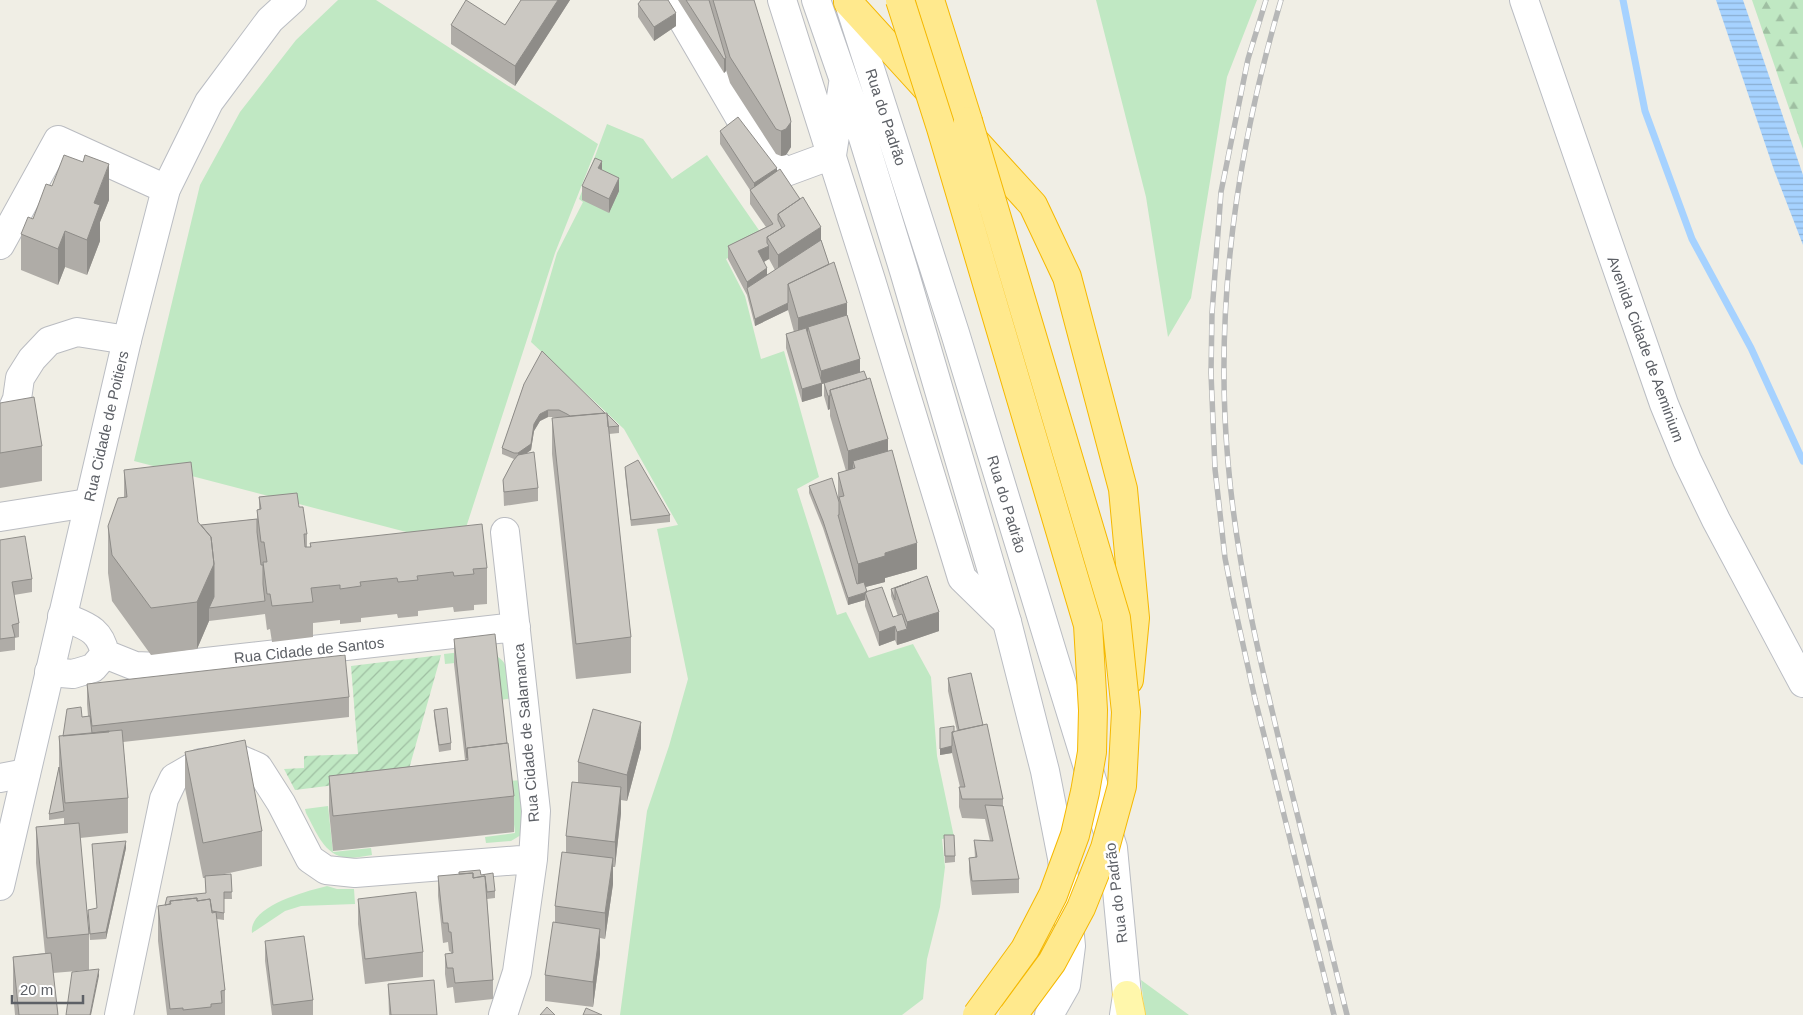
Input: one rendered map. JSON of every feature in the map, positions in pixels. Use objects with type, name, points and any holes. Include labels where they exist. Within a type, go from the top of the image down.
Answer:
[{"type":"highway","points":[[900,0],[941,128],[1088,625],[1093,710],[1092,752],[1075,835],[1053,895],[1025,949],[977,1015]]},
{"type":"highway","points":[[930,0],[971,131],[1116,618],[1126,712]]},
{"type":"highway","points":[[848,1],[1033,205],[1067,277],[1123,489],[1135,618],[1126,712],[1122,786],[1106,848],[1081,908],[1052,962],[1013,1015]]},
{"type":"street","name":"Rua Cidade de Poitiers","points":[[0,886],[13,775],[49,672],[127,340],[166,189],[209,102],[270,20],[292,0]]},
{"type":"street","points":[[671,0],[752,139],[769,158],[786,172],[832,155]]},
{"type":"street","points":[[782,0],[832,155],[962,578],[1007,622]]},
{"type":"street","points":[[800,0],[826,29]]},
{"type":"street","name":"Rua do Padrão","points":[[816,0],[844,80],[904,271],[1007,622],[1047,781],[1062,858],[1072,946],[1066,985],[1049,1015]]},
{"type":"street","name":"Avenida Cidade de Aeminium","points":[[1524,0],[1664,404],[1687,460],[1716,520],[1803,683]]},
{"type":"street","name":"Rua do Padrão","points":[[848,1],[956,333],[1051,649],[1114,848],[1127,1008]]},
{"type":"street","points":[[832,155],[844,80]]},
{"type":"street","points":[[0,245],[58,140],[166,189]]},
{"type":"street","points":[[0,420],[11,413],[20,378],[32,359],[49,341],[77,332],[127,340]]},
{"type":"street","points":[[0,517],[88,504]]},
{"type":"street","name":"Rua Cidade de Salamanca","points":[[503,1015],[517,972],[533,859],[536,811],[505,532]]},
{"type":"street","points":[[49,672],[73,674],[93,668],[105,654],[102,641],[90,628],[62,616]]},
{"type":"street","name":"Rua Cidade de Santos","points":[[105,654],[135,666],[161,667],[516,627]]},
{"type":"street","points":[[119,1015],[164,799],[174,778],[200,763],[237,758],[258,767],[281,803],[310,859],[326,870],[355,873],[533,859]]},
{"type":"green space","points":[[338,0],[376,0],[598,144],[555,253],[460,546],[134,461],[200,185],[240,112],[296,40]]},
{"type":"green space","points":[[1096,0],[1257,0],[1227,77],[1191,298],[1168,337],[1146,197]]},
{"type":"green space","points":[[1752,0],[1803,0],[1803,149]]},
{"type":"green space","points":[[607,124],[643,139],[672,179],[707,155],[765,239],[726,259],[745,296],[761,359],[784,351],[819,477],[797,489],[837,615],[846,612],[869,658],[913,644],[931,677],[937,756],[954,837],[942,839],[945,867],[940,907],[927,959],[923,999],[902,1015],[620,1015],[647,811],[669,746],[688,679],[657,529],[678,525],[624,429],[531,342],[557,253],[583,202],[579,199]]},
{"type":"green space","points":[[480,650],[490,653],[503,661],[509,673],[513,698],[500,700],[495,659],[445,664],[444,654]]},
{"type":"green space","points":[[441,655],[407,776],[295,790],[284,769],[304,768],[304,756],[358,754],[351,666]]},
{"type":"green space","points":[[522,780],[526,817],[521,835],[511,841],[486,843],[485,837],[515,833],[509,781]]},
{"type":"green space","points":[[328,806],[333,852],[371,848],[372,855],[348,858],[333,853],[327,848],[317,835],[305,809]]},
{"type":"green space","points":[[327,886],[337,889],[354,889],[355,904],[301,906],[285,911],[252,933],[253,923],[259,915],[280,901]]},
{"type":"green space","points":[[1141,980],[1189,1015],[1145,1015]]},
{"type":"water","points":[[1716,0],[1743,0],[1803,175],[1803,245],[1774,170]]},
{"type":"building","points":[[466,0],[505,25],[521,0],[558,0],[515,66],[451,25]]},
{"type":"building","points":[[641,0],[668,0],[676,13],[654,27],[638,4]]},
{"type":"building","points":[[686,0],[709,0],[726,58],[724,59]]},
{"type":"building","points":[[713,0],[754,0],[790,117],[791,122],[786,129],[781,131],[776,129],[730,57]]},
{"type":"building","points":[[738,117],[777,168],[754,183],[720,131]]},
{"type":"building","points":[[64,155],[83,162],[85,155],[109,164],[94,203],[100,205],[87,240],[65,231],[58,249],[21,234],[28,217],[33,219],[46,184],[52,186]]},
{"type":"building","points":[[595,158],[602,161],[598,168],[619,178],[609,199],[582,186]]},
{"type":"building","points":[[780,169],[800,199],[778,214],[778,220],[782,228],[767,237],[769,246],[758,251],[767,268],[747,282],[728,246],[773,224],[750,190]]},
{"type":"building","points":[[803,197],[821,227],[778,255],[767,237],[785,226],[778,214]]},
{"type":"building","points":[[821,240],[829,264],[788,284],[788,303],[755,319],[747,288]]},
{"type":"building","points":[[834,262],[847,303],[798,318],[788,284]]},
{"type":"building","points":[[847,315],[860,359],[821,371],[808,327]]},
{"type":"building","points":[[806,328],[822,383],[802,389],[786,334]]},
{"type":"building","points":[[542,351],[605,413],[570,416],[559,410],[548,410],[540,414],[534,424],[531,444],[518,453],[514,453],[502,448],[524,384]]},
{"type":"building","points":[[864,371],[867,379],[830,390],[830,396],[828,396],[824,383]]},
{"type":"building","points":[[870,378],[888,439],[848,451],[830,390]]},
{"type":"building","points":[[34,397],[42,446],[0,453],[0,403]]},
{"type":"building","points":[[607,413],[631,637],[576,644],[552,418]]},
{"type":"building","points":[[607,414],[619,426],[608,427]]},
{"type":"building","points":[[892,450],[917,543],[885,553],[885,556],[858,564],[839,497],[844,496],[838,473],[855,468],[853,461]]},
{"type":"building","points":[[534,452],[538,488],[504,492],[503,480],[513,461],[518,455]]},
{"type":"building","points":[[638,460],[670,515],[631,520],[625,467]]},
{"type":"building","points":[[191,462],[198,522],[211,537],[214,564],[197,602],[151,608],[112,555],[108,526],[118,498],[127,497],[124,470]]},
{"type":"building","points":[[832,478],[839,502],[838,515],[857,584],[864,582],[867,592],[848,598],[823,521],[809,486]]},
{"type":"building","points":[[297,493],[299,507],[303,507],[307,534],[304,534],[305,547],[311,547],[310,543],[482,524],[487,568],[473,569],[474,574],[454,576],[453,572],[417,576],[418,580],[398,582],[397,578],[360,582],[361,586],[340,589],[340,585],[311,588],[313,602],[272,606],[270,594],[267,594],[263,562],[267,562],[264,542],[261,542],[257,510],[261,509],[259,497]]},
{"type":"building","points":[[257,519],[261,565],[263,565],[265,601],[209,608],[214,597],[214,564],[211,537],[201,525]]},
{"type":"building","points":[[25,536],[32,579],[12,582],[19,623],[12,625],[15,637],[0,639],[0,540]]},
{"type":"building","points":[[927,576],[939,612],[907,622],[895,588]]},
{"type":"building","points":[[911,582],[895,588],[895,600],[891,589]]},
{"type":"building","points":[[882,587],[893,617],[902,614],[907,629],[897,632],[895,626],[879,632],[865,592]]},
{"type":"building","points":[[495,634],[507,743],[467,748],[467,758],[454,639]]},
{"type":"building","points":[[345,655],[349,697],[92,726],[87,684]]},
{"type":"building","points":[[971,673],[983,725],[959,730],[948,678]]},
{"type":"building","points":[[81,707],[82,717],[90,716],[92,733],[109,732],[63,736],[67,709]]},
{"type":"building","points":[[447,708],[451,743],[439,745],[434,710]]},
{"type":"building","points":[[593,709],[641,722],[627,775],[578,762]]},
{"type":"building","points":[[987,724],[1003,799],[962,799],[959,787],[965,787],[952,732]]},
{"type":"building","points":[[954,726],[952,746],[940,749],[940,728]]},
{"type":"building","points":[[122,730],[128,798],[65,803],[59,736]]},
{"type":"building","points":[[245,740],[262,831],[203,843],[185,752]]},
{"type":"building","points":[[508,743],[514,796],[333,816],[329,776],[468,760],[467,748]]},
{"type":"building","points":[[59,767],[64,811],[49,814]]},
{"type":"building","points":[[572,782],[621,787],[615,842],[566,836]]},
{"type":"building","points":[[985,805],[1003,806],[1019,879],[972,881],[969,858],[977,857],[974,840],[993,841]]},
{"type":"building","points":[[79,823],[89,934],[47,938],[36,827]]},
{"type":"building","points":[[944,835],[954,835],[955,856],[945,856]]},
{"type":"building","points":[[126,841],[106,932],[90,934],[88,910],[97,908],[92,844]]},
{"type":"building","points":[[562,852],[613,858],[605,913],[555,906]]},
{"type":"building","points":[[480,870],[481,875],[493,873],[495,891],[487,892],[485,876],[473,878],[473,873],[459,874],[459,872]]},
{"type":"building","points":[[473,873],[473,878],[485,876],[493,980],[455,983],[453,968],[447,968],[445,954],[453,953],[451,932],[449,932],[448,923],[443,923],[438,876]]},
{"type":"building","points":[[231,874],[232,892],[224,892],[224,913],[212,911],[210,899],[197,901],[197,898],[170,901],[170,904],[165,905],[167,897],[206,893],[205,876]]},
{"type":"building","points":[[416,892],[423,952],[365,959],[358,899]]},
{"type":"building","points":[[197,898],[197,901],[210,899],[212,913],[216,912],[225,990],[221,991],[222,1003],[211,1004],[211,1007],[183,1010],[183,1008],[170,1009],[158,906],[171,904],[170,901]]},
{"type":"building","points":[[553,922],[600,929],[593,982],[545,975]]},
{"type":"building","points":[[304,936],[313,1000],[273,1005],[265,941]]},
{"type":"building","points":[[51,953],[58,1015],[19,1015],[13,957]]},
{"type":"building","points":[[99,969],[90,1015],[66,1015],[72,972]]},
{"type":"building","points":[[434,980],[437,1015],[391,1015],[388,984]]},
{"type":"building","points":[[547,1007],[555,1015],[540,1015]]},
{"type":"building","points":[[586,1008],[602,1015],[583,1015]]},
{"type":"waterway","points":[[1623,0],[1645,111],[1692,239],[1751,348],[1803,461]]},
{"type":"railway","points":[[1266,0],[1248,59],[1221,192],[1212,313],[1211,373],[1215,469],[1225,558],[1233,599],[1255,699],[1334,1015]]},
{"type":"railway","points":[[1281,0],[1252,114],[1241,171],[1227,287],[1224,345],[1224,404],[1232,502],[1244,580],[1287,773],[1347,1015]]}]
